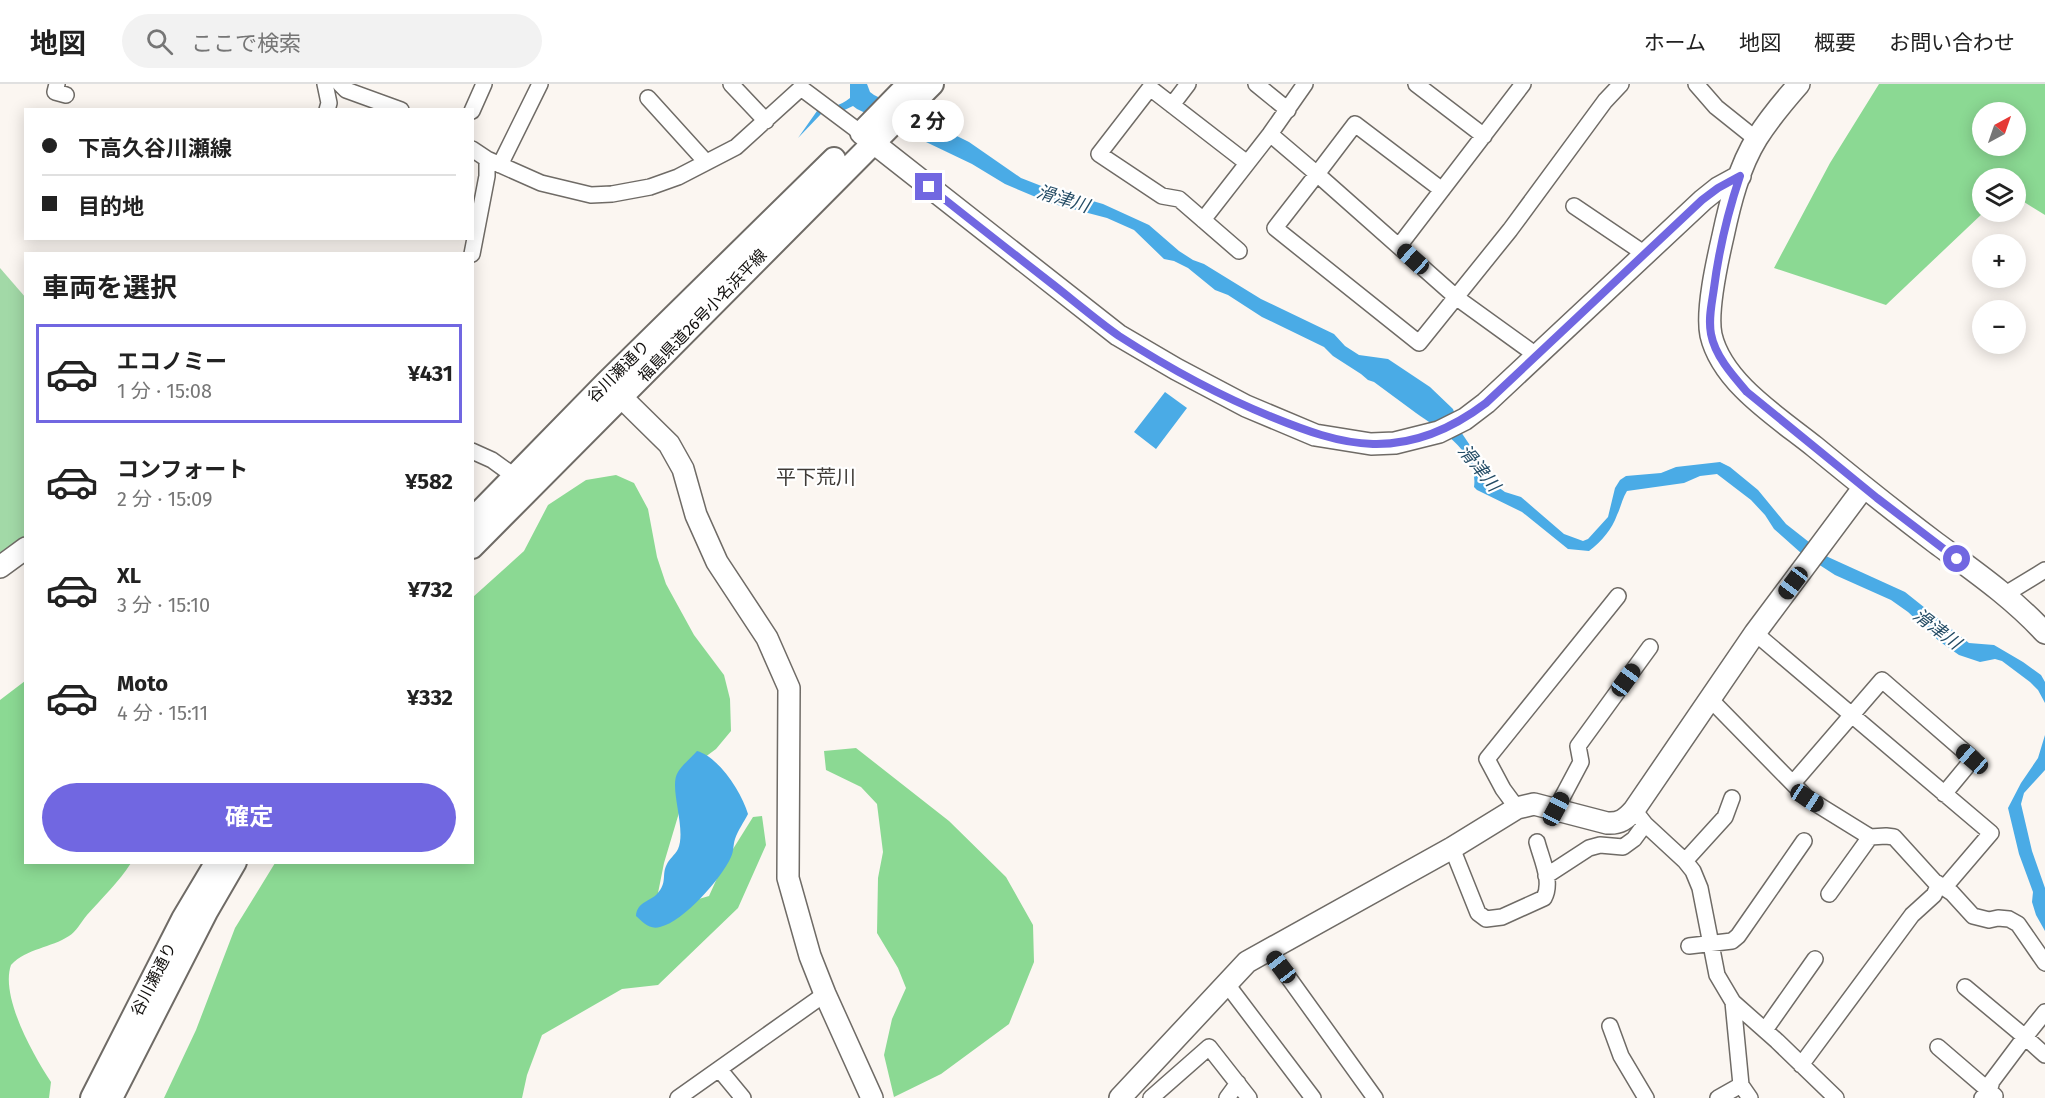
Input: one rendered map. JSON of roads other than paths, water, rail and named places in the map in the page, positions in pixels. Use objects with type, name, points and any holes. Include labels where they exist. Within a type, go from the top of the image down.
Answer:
[{"type":"main road","name":"福島県道26号小名浜平線","points":[[474,545],[614,390],[871,134],[900,93],[932,84]]},
{"type":"main road","name":"谷川瀬通り","points":[[474,518],[514,476],[614,390]]},
{"type":"main road","name":"谷川瀬通り","points":[[92,1098],[183,919],[216,864]]},
{"type":"main road","points":[[111,1098],[206,912],[234,864]]},
{"type":"street","points":[[325,84],[329,103],[328,108]]},
{"type":"street","points":[[340,84],[346,90],[396,108]]},
{"type":"street","points":[[473,108],[484,84]]},
{"type":"street","points":[[471,252],[488,176],[540,84]]},
{"type":"street","points":[[730,84],[766,121]]},
{"type":"street","points":[[782,84],[801,89],[871,134],[1118,335],[1246,406],[1315,435],[1371,444],[1395,443],[1422,437],[1439,432],[1465,419],[1486,403],[1702,200],[1740,176]]},
{"type":"street","points":[[1172,105],[1188,84]]},
{"type":"street","points":[[1256,84],[1288,110]]},
{"type":"street","points":[[1203,219],[1270,134],[1305,84]]},
{"type":"street","points":[[1416,84],[1484,136]]},
{"type":"street","points":[[1399,246],[1523,84]]},
{"type":"street","points":[[1442,190],[1355,124],[1275,228],[1419,344],[1510,230],[1599,108],[1621,84]]},
{"type":"street","points":[[1696,84],[1716,106],[1756,139]]},
{"type":"street","points":[[1799,84],[1756,139],[1730,206],[1719,255],[1710,318],[1712,336],[1718,353],[1735,379],[1747,392],[1864,487],[2004,595],[2045,633]]},
{"type":"street","points":[[1239,250],[1179,199],[1162,196],[1099,154],[1150,88],[1247,163]]},
{"type":"street","points":[[474,150],[494,162],[542,183],[591,195],[612,194],[650,187],[678,177],[736,147],[801,89]]},
{"type":"street","points":[[648,98],[706,162]]},
{"type":"street","points":[[1270,134],[1457,298],[1536,355]]},
{"type":"street","points":[[1574,206],[1644,254]]},
{"type":"street","points":[[614,390],[669,444],[683,469],[696,515],[717,562],[767,638],[789,688],[788,878],[810,956],[872,1098]]},
{"type":"street","points":[[474,452],[492,460],[514,476]]},
{"type":"street","points":[[1546,876],[1589,848],[1600,845],[1623,847],[1634,839],[1640,817],[1709,699],[1755,633],[1864,487]]},
{"type":"street","points":[[0,567],[24,549]]},
{"type":"street","points":[[2004,595],[2045,570]]},
{"type":"street","points":[[1517,808],[1503,789],[1487,759],[1618,596]]},
{"type":"street","points":[[1755,633],[1990,833],[1934,895],[1912,915],[1801,1065]]},
{"type":"street","points":[[1556,809],[1581,762],[1578,746],[1650,647]]},
{"type":"street","points":[[1793,783],[1882,680],[1972,759],[1944,794]]},
{"type":"street","points":[[1709,699],[1807,798],[1870,837],[1894,837],[1973,916],[1989,921],[1998,918],[2009,919],[2018,924],[2045,963]]},
{"type":"street","points":[[1685,861],[1725,818],[1732,798]]},
{"type":"street","points":[[1120,1098],[1247,962],[1452,848],[1517,808],[1534,804],[1617,824],[1626,819],[1640,817]]},
{"type":"street","points":[[1640,817],[1694,871],[1701,888],[1717,975],[1733,1002],[1836,1098]]},
{"type":"street","points":[[1829,894],[1870,837]]},
{"type":"street","points":[[1689,946],[1732,941],[1804,841]]},
{"type":"street","points":[[1452,848],[1478,913],[1486,919],[1502,917],[1544,898],[1547,893],[1546,876],[1537,842]]},
{"type":"street","points":[[1268,949],[1375,1098]]},
{"type":"street","points":[[1765,1030],[1815,958]]},
{"type":"street","points":[[1226,983],[1313,1098]]},
{"type":"street","points":[[1965,987],[2045,1055]]},
{"type":"street","points":[[678,1098],[825,994]]},
{"type":"street","points":[[1733,1002],[1740,1085],[1750,1098]]},
{"type":"street","points":[[1989,1096],[1992,1080],[2045,1012]]},
{"type":"street","points":[[1610,1026],[1621,1056],[1647,1098]]},
{"type":"street","points":[[1151,1098],[1209,1047],[1250,1098]]},
{"type":"street","points":[[1938,1047],[1989,1096]]},
{"type":"street","points":[[719,1069],[743,1098]]},
{"type":"street","points":[[1227,1098],[1238,1083]]},
{"type":"street","points":[[1718,1098],[1740,1085]]},
{"type":"water","name":"滑津川","points":[[850,84],[867,84],[874,95],[969,142],[1021,178],[1103,204],[1149,225],[1193,260],[1204,264],[1261,299],[1334,334],[1345,346],[1359,355],[1388,359],[1430,387],[1453,409],[1461,432],[1498,487],[1521,497],[1564,534],[1583,541],[1588,539],[1608,517],[1615,488],[1626,476],[1661,473],[1676,467],[1720,462],[1730,467],[1758,490],[1786,524],[1828,557],[1905,592],[1969,643],[1994,645],[2041,675],[2045,682],[2045,703],[2038,690],[2030,682],[2002,661],[1995,659],[1980,662],[1959,655],[1891,600],[1835,575],[1801,553],[1774,529],[1751,500],[1717,474],[1700,476],[1684,483],[1627,491],[1612,525],[1598,543],[1589,551],[1568,549],[1522,512],[1477,490],[1474,487],[1474,474],[1464,452],[1446,434],[1374,382],[1333,356],[1324,347],[1262,317],[1228,295],[1215,290],[1188,268],[1164,259],[1134,230],[1107,218],[1050,203],[1005,184],[972,164],[853,106],[840,112],[821,114],[798,138],[817,111],[839,105],[850,98]]},
{"type":"water","points":[[1165,392],[1187,408],[1156,449],[1134,432]]},
{"type":"water","points":[[2045,735],[2045,770],[2024,793],[2021,804],[2032,851],[2045,888],[2045,931],[2032,902],[2033,892],[2019,854],[2008,808],[2038,758]]},
{"type":"water","points":[[697,751],[713,760],[721,768],[741,796],[748,814],[734,841],[731,857],[711,887],[680,917],[660,927],[653,927],[646,925],[636,916],[637,911],[660,890],[667,864],[678,849],[680,830],[675,779],[680,769]]},
{"type":"district","name":"平下荒川","points":[[816,477]]}]
